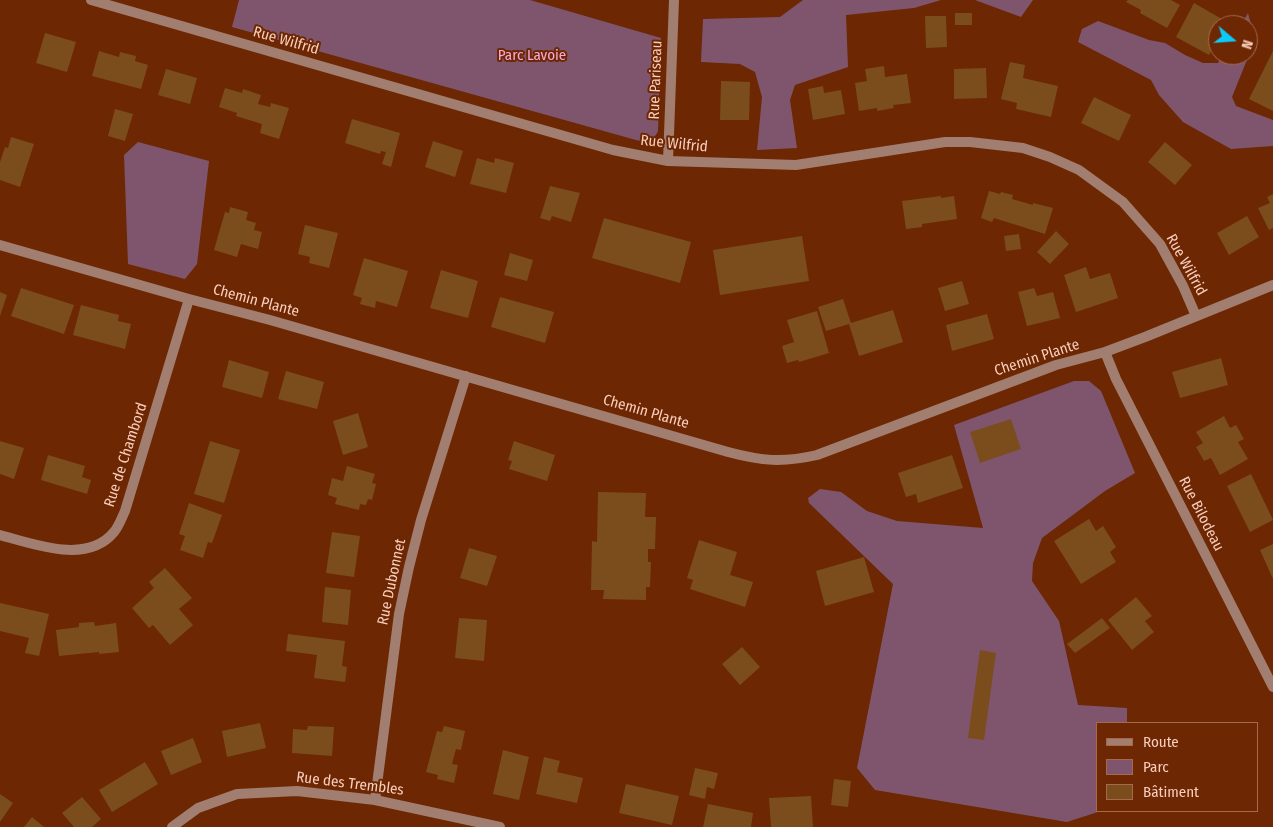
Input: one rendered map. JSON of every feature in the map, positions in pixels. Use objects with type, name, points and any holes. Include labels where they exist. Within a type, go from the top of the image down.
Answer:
[{"type":"street","name":"Rue Wilfrid","points":[[90,0],[613,150],[668,161],[796,165],[945,142],[970,142],[1023,148],[1079,170],[1124,202],[1160,244],[1183,286],[1196,316]]},
{"type":"street","name":"Rue Pariseau","points":[[668,161],[674,0]]},
{"type":"street","name":"Chemin Plante","points":[[0,245],[750,457],[794,460],[817,455],[1056,365],[1105,352],[1170,328],[1273,285]]},
{"type":"street","name":"Rue de Chambord","points":[[0,535],[48,549],[63,550],[84,549],[99,544],[114,532],[125,511],[189,299]]},
{"type":"street","name":"Rue Bilodeau","points":[[1105,352],[1116,379],[1273,687]]},
{"type":"street","name":"Rue Dubonnet","points":[[375,800],[399,614],[409,567],[421,520],[466,376]]},
{"type":"street","name":"Rue des Trembles","points":[[172,827],[198,808],[237,794],[297,791],[375,800],[500,827]]},
{"type":"green space","name":"Parc Lavoie","points":[[239,0],[530,0],[661,38],[658,131],[651,139],[640,141],[232,27]]},
{"type":"green space","points":[[803,0],[941,0],[914,8],[846,15],[848,67],[795,85],[790,100],[797,148],[757,150],[762,97],[755,72],[740,64],[701,62],[703,19],[780,17]]},
{"type":"green space","points":[[975,0],[1033,0],[1021,17]]},
{"type":"green space","points":[[1098,21],[1149,40],[1165,43],[1203,63],[1208,63],[1208,65],[1245,65],[1232,97],[1236,106],[1273,120],[1273,146],[1231,149],[1183,122],[1159,95],[1151,80],[1078,42],[1082,29]]},
{"type":"green space","points":[[138,142],[209,161],[197,264],[185,279],[128,264],[124,155]]},
{"type":"green space","points":[[1074,381],[1089,381],[1101,391],[1135,473],[1105,491],[1042,538],[1033,563],[1032,581],[1059,621],[1078,705],[1127,708],[1127,722],[1096,722],[1096,812],[1098,812],[1067,822],[875,790],[857,768],[893,584],[809,503],[808,498],[820,489],[841,492],[867,511],[897,521],[983,528],[954,425]]},
{"type":"building","points":[[1128,0],[1171,0],[1180,5],[1167,28],[1140,13],[1141,10],[1126,2]]},
{"type":"building","points":[[1194,3],[1215,15],[1208,15],[1208,54],[1176,37]]},
{"type":"building","points":[[955,13],[972,13],[972,25],[955,25]]},
{"type":"building","points":[[925,16],[946,16],[947,47],[926,48]]},
{"type":"building","points":[[45,33],[76,42],[67,72],[36,63]]},
{"type":"building","points":[[99,51],[119,57],[120,52],[136,56],[135,61],[148,65],[141,89],[92,76]]},
{"type":"building","points":[[1273,51],[1273,111],[1249,99]]},
{"type":"building","points":[[1010,62],[1025,65],[1023,78],[1058,86],[1051,117],[1016,109],[1017,103],[1001,99]]},
{"type":"building","points":[[884,66],[885,77],[907,74],[911,103],[893,105],[894,108],[877,111],[877,108],[859,111],[855,83],[867,81],[865,69]]},
{"type":"building","points":[[986,68],[987,98],[954,99],[954,69]]},
{"type":"building","points":[[166,69],[197,78],[190,104],[158,95]]},
{"type":"building","points":[[721,81],[750,82],[749,120],[720,120]]},
{"type":"building","points":[[823,86],[824,93],[841,90],[845,114],[813,120],[808,89]]},
{"type":"building","points":[[225,88],[242,93],[243,89],[261,95],[258,104],[270,107],[271,103],[289,108],[279,139],[260,133],[262,124],[236,116],[237,113],[219,107]]},
{"type":"building","points":[[1094,97],[1131,115],[1119,141],[1081,123]]},
{"type":"building","points":[[115,109],[133,114],[125,141],[108,136]]},
{"type":"building","points":[[352,119],[400,133],[391,167],[382,164],[386,152],[381,151],[380,154],[345,143]]},
{"type":"building","points":[[11,137],[34,144],[20,187],[0,180],[0,162],[5,147],[8,148]]},
{"type":"building","points":[[433,141],[463,151],[455,177],[425,167]]},
{"type":"building","points":[[1165,142],[1192,165],[1175,185],[1148,162]]},
{"type":"building","points":[[477,158],[494,163],[495,158],[514,163],[506,193],[470,184]]},
{"type":"building","points":[[550,186],[580,193],[571,222],[552,216],[550,221],[540,218]]},
{"type":"building","points":[[989,191],[1013,195],[1012,199],[1053,208],[1045,234],[994,218],[992,222],[981,218]]},
{"type":"building","points":[[1273,194],[1273,228],[1269,230],[1258,208],[1270,203],[1267,197]]},
{"type":"building","points":[[941,196],[941,198],[954,196],[957,219],[922,224],[922,227],[906,229],[902,201]]},
{"type":"building","points":[[230,207],[248,212],[246,220],[256,223],[254,230],[262,232],[258,249],[241,244],[237,257],[214,250],[225,212],[229,213]]},
{"type":"building","points":[[1247,216],[1259,237],[1229,255],[1217,233]]},
{"type":"building","points":[[604,218],[691,242],[680,283],[592,258]]},
{"type":"building","points":[[305,225],[338,233],[329,268],[309,263],[310,257],[298,254]]},
{"type":"building","points":[[1056,231],[1069,244],[1050,264],[1037,252]]},
{"type":"building","points":[[1019,234],[1021,249],[1006,251],[1004,236]]},
{"type":"building","points":[[802,236],[809,281],[720,295],[713,250]]},
{"type":"building","points":[[510,253],[533,260],[527,281],[504,275]]},
{"type":"building","points":[[364,258],[408,271],[397,307],[376,301],[375,308],[360,304],[362,298],[353,295]]},
{"type":"building","points":[[1086,267],[1090,279],[1110,273],[1118,298],[1076,312],[1064,275]]},
{"type":"building","points":[[441,270],[478,281],[468,318],[430,308]]},
{"type":"building","points":[[962,281],[969,304],[945,311],[938,288]]},
{"type":"building","points":[[21,288],[74,305],[64,334],[11,316]]},
{"type":"building","points":[[1034,288],[1037,296],[1053,292],[1060,318],[1027,326],[1018,292]]},
{"type":"building","points":[[0,292],[7,295],[0,316]]},
{"type":"building","points":[[500,297],[554,312],[545,343],[491,327]]},
{"type":"building","points":[[843,299],[851,323],[893,310],[903,342],[859,356],[849,324],[826,331],[818,307]]},
{"type":"building","points":[[81,305],[119,315],[118,321],[131,324],[125,349],[73,335]]},
{"type":"building","points":[[817,311],[829,353],[799,362],[798,360],[787,363],[782,346],[794,342],[787,320]]},
{"type":"building","points":[[987,314],[994,339],[952,351],[946,325]]},
{"type":"building","points":[[1221,358],[1228,385],[1180,398],[1172,372]]},
{"type":"building","points":[[229,360],[269,372],[262,398],[222,387]]},
{"type":"building","points":[[286,371],[324,382],[317,409],[278,399]]},
{"type":"building","points":[[358,413],[368,447],[343,455],[333,421]]},
{"type":"building","points":[[1224,416],[1230,428],[1236,425],[1244,439],[1238,442],[1248,459],[1220,475],[1211,458],[1204,461],[1196,447],[1203,443],[1196,432]]},
{"type":"building","points":[[1011,419],[1021,449],[980,463],[970,432]]},
{"type":"building","points":[[0,441],[24,448],[14,479],[0,474]]},
{"type":"building","points":[[210,441],[240,450],[224,503],[194,494]]},
{"type":"building","points":[[514,441],[555,455],[547,481],[509,469],[512,461],[508,460]]},
{"type":"building","points":[[48,455],[85,466],[82,477],[91,480],[87,494],[41,480]]},
{"type":"building","points":[[952,455],[963,488],[918,503],[916,494],[906,497],[898,473]]},
{"type":"building","points":[[347,466],[375,474],[372,483],[376,484],[372,500],[368,499],[366,505],[360,504],[359,510],[335,504],[337,498],[328,495],[332,478],[343,481]]},
{"type":"building","points":[[1251,474],[1273,520],[1250,532],[1227,486]]},
{"type":"building","points":[[598,492],[646,493],[645,517],[656,517],[655,549],[648,549],[648,562],[651,562],[650,587],[646,587],[646,600],[603,599],[604,590],[591,590],[592,541],[597,542]]},
{"type":"building","points":[[189,503],[222,515],[212,543],[208,542],[203,558],[180,550],[185,536],[179,534]]},
{"type":"building","points":[[1089,519],[1096,531],[1103,526],[1116,547],[1110,552],[1116,562],[1081,584],[1054,541]]},
{"type":"building","points":[[332,532],[360,536],[354,577],[326,573]]},
{"type":"building","points":[[699,540],[737,552],[730,575],[753,582],[745,607],[690,589],[693,580],[687,578]]},
{"type":"building","points":[[1273,544],[1273,579],[1260,550]]},
{"type":"building","points":[[469,548],[497,556],[487,586],[460,578]]},
{"type":"building","points":[[864,557],[874,592],[825,606],[816,571]]},
{"type":"building","points":[[165,568],[192,598],[179,609],[193,625],[170,645],[153,625],[149,628],[132,608],[154,588],[149,582]]},
{"type":"building","points":[[325,587],[351,590],[348,625],[322,622]]},
{"type":"building","points":[[1136,597],[1152,616],[1145,621],[1154,632],[1132,650],[1108,620]]},
{"type":"building","points":[[0,603],[49,614],[39,656],[25,653],[29,638],[0,631]]},
{"type":"building","points":[[459,618],[487,620],[484,661],[455,658]]},
{"type":"building","points":[[1102,618],[1110,628],[1075,653],[1067,644]]},
{"type":"building","points":[[94,622],[95,626],[116,623],[119,652],[59,656],[56,630],[79,627],[79,623]]},
{"type":"building","points":[[288,634],[345,641],[342,666],[347,667],[345,682],[314,678],[317,655],[286,651]]},
{"type":"building","points":[[742,647],[760,667],[740,685],[722,664]]},
{"type":"building","points":[[980,650],[996,653],[984,740],[968,738]]},
{"type":"building","points":[[260,723],[266,748],[227,757],[222,731]]},
{"type":"building","points":[[308,726],[334,727],[332,756],[292,753],[293,729],[307,730]]},
{"type":"building","points":[[444,726],[465,731],[461,750],[456,749],[452,764],[458,765],[454,783],[437,779],[438,775],[426,772],[437,731],[442,732]]},
{"type":"building","points":[[193,738],[202,762],[171,775],[161,751]]},
{"type":"building","points":[[503,750],[529,757],[519,800],[493,794]]},
{"type":"building","points":[[544,757],[560,761],[557,772],[583,778],[577,803],[536,794]]},
{"type":"building","points":[[145,762],[158,784],[112,812],[99,790]]},
{"type":"building","points":[[695,768],[718,773],[714,789],[707,787],[705,799],[689,795]]},
{"type":"building","points":[[834,779],[851,781],[848,807],[831,805]]},
{"type":"building","points":[[626,784],[679,796],[672,825],[619,813]]},
{"type":"building","points":[[0,794],[13,803],[0,822]]},
{"type":"building","points":[[811,796],[813,827],[771,827],[769,798]]},
{"type":"building","points":[[82,797],[101,819],[92,827],[74,827],[62,813]]},
{"type":"building","points":[[708,804],[753,813],[751,827],[703,827]]},
{"type":"building","points":[[32,817],[44,827],[24,827]]}]
